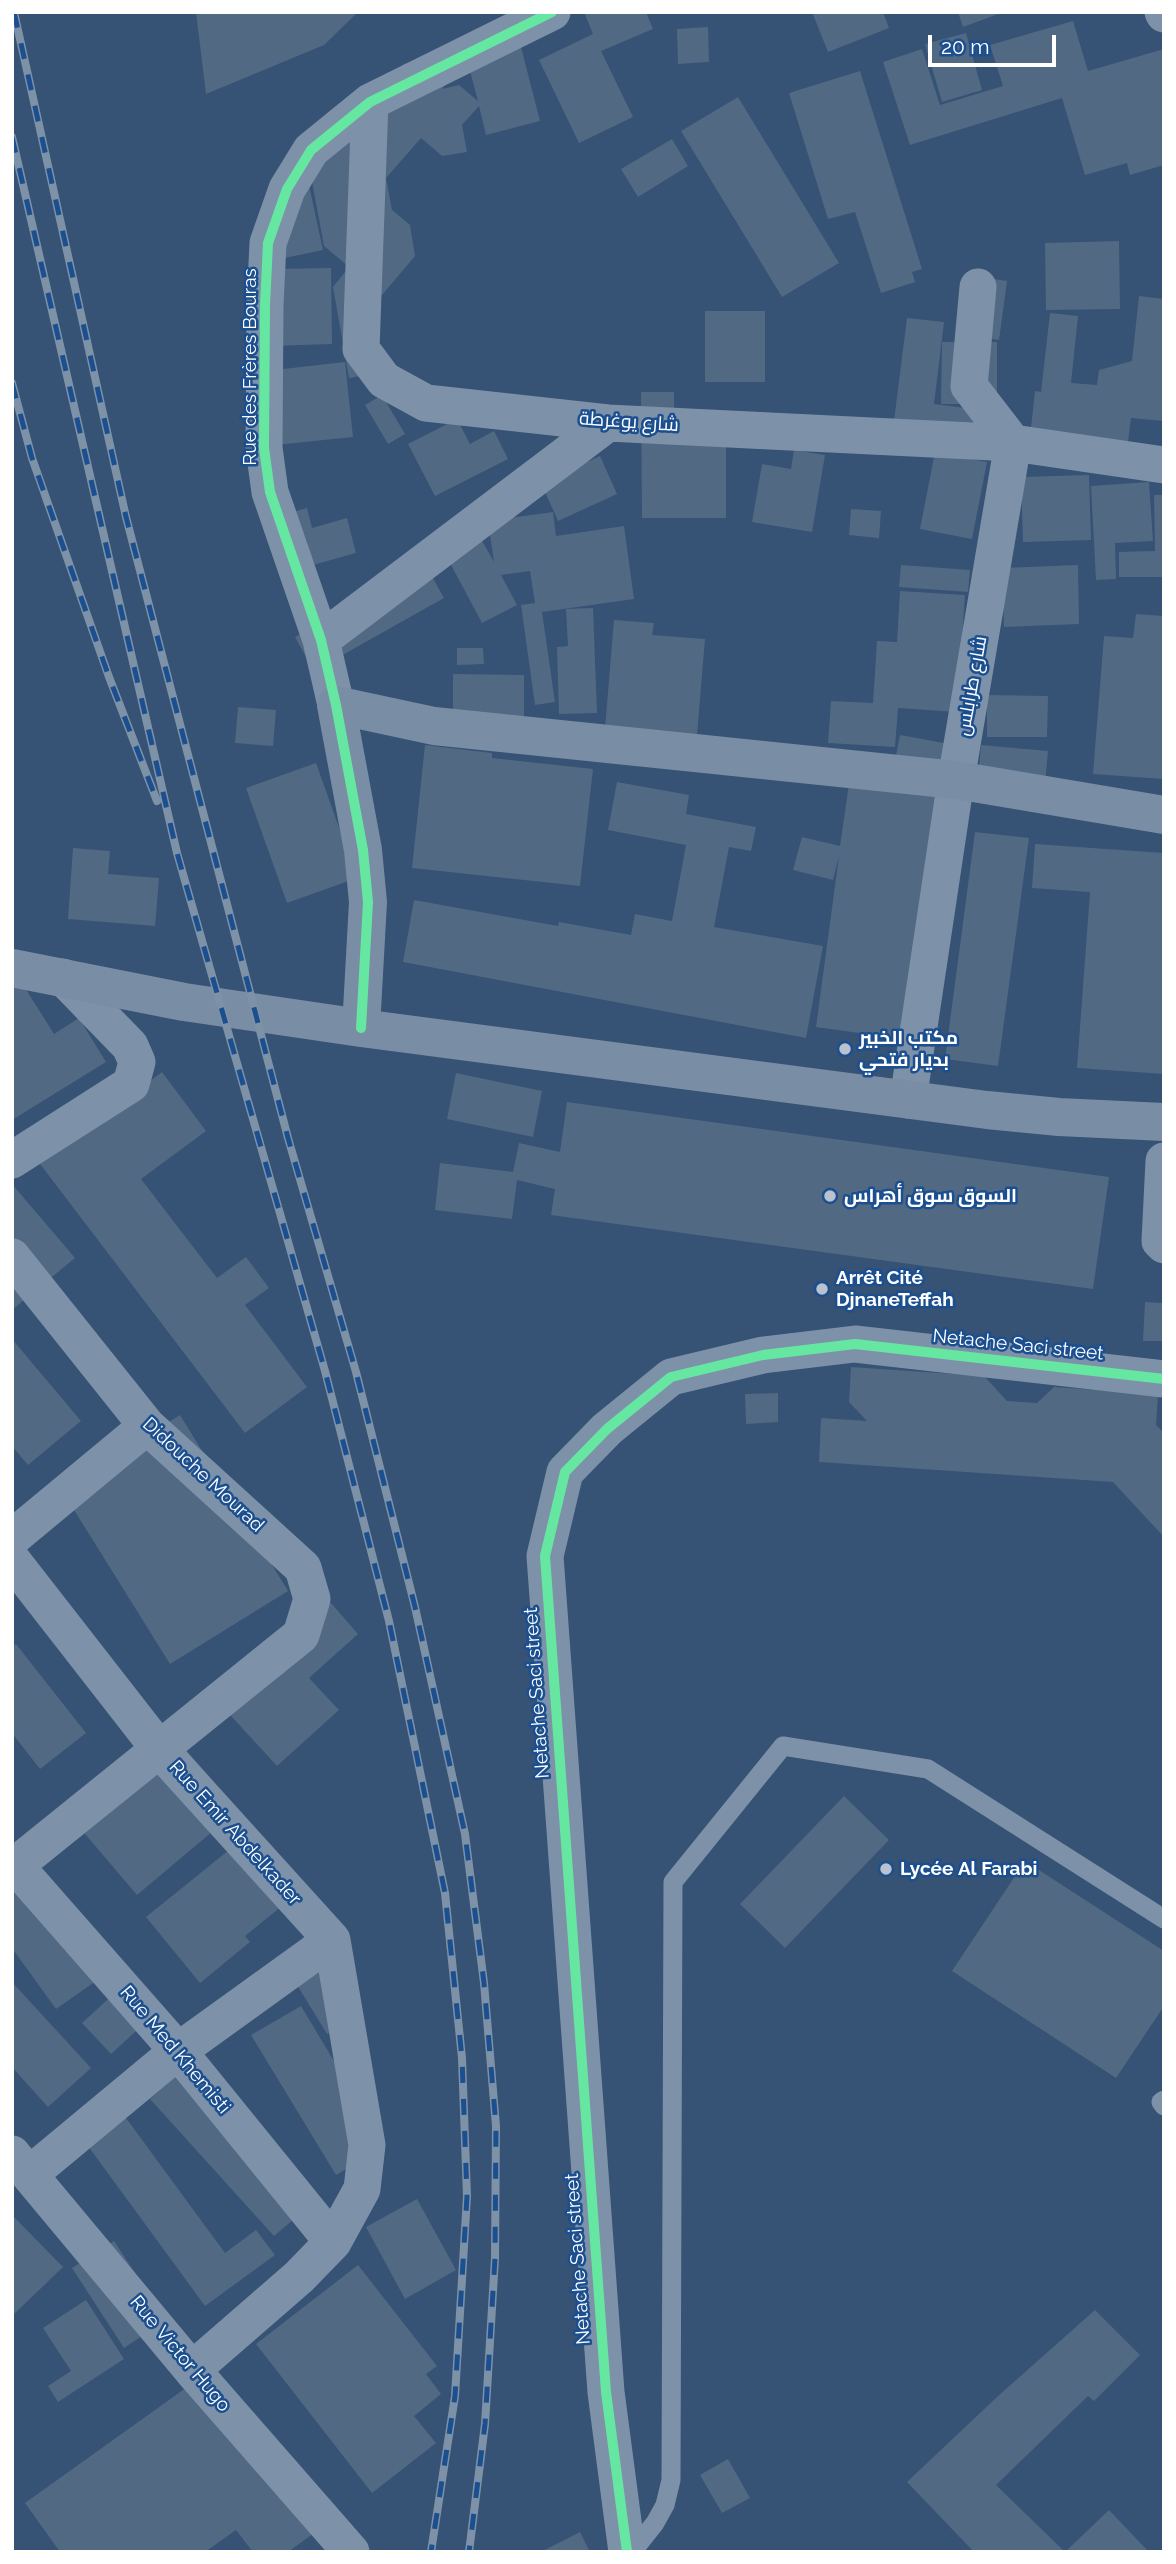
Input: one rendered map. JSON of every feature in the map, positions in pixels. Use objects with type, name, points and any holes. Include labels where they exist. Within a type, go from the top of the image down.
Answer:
[{"type":"street","name":"Rue des Frères Bouras","points":[[361,1028],[368,902],[363,850],[321,640],[270,492],[264,448],[268,243],[287,189],[311,150],[370,103],[552,12]]},
{"type":"street","name":"شارع يوغرطة","points":[[370,103],[361,349],[384,380],[426,403],[608,422],[1013,443],[1164,465]]},
{"type":"street","points":[[978,287],[969,386],[1013,443]]},
{"type":"street","points":[[321,640],[608,422]]},
{"type":"street","name":"شارع طرابلس","points":[[908,1100],[956,779],[1013,443]]},
{"type":"street","points":[[336,705],[434,726],[956,779],[1164,815]]},
{"type":"street","points":[[12,968],[184,1002],[361,1028],[908,1100],[1059,1117],[1164,1122]]},
{"type":"street","points":[[12,1160],[131,1084],[137,1062],[130,1046],[63,977]]},
{"type":"street","points":[[1164,1161],[1160,1241],[1164,1245]]},
{"type":"street","name":"Didouche Mourad","points":[[12,1257],[148,1426],[303,1569],[312,1599],[301,1635],[160,1750]]},
{"type":"street","name":"Netache Saci street","points":[[629,2552],[606,2392],[545,1556],[565,1472],[607,1429],[671,1377],[763,1355],[855,1344],[1164,1379]]},
{"type":"street","points":[[12,1538],[148,1426]]},
{"type":"street","name":"Rue Emir Abdelkader","points":[[12,1560],[160,1750],[332,1940]]},
{"type":"street","points":[[13,1865],[160,1750]]},
{"type":"street","name":"Rue Med Khemisti","points":[[13,1865],[178,2051],[333,2242]]},
{"type":"street","points":[[21,2164],[332,1940],[367,2145],[362,2189],[333,2242],[299,2277],[192,2370]]},
{"type":"street","name":"Rue Victor Hugo","points":[[21,2164],[192,2370],[351,2552]]},
{"type":"lane","points":[[629,2552],[655,2523],[665,2505],[671,2480],[673,1882],[783,1746],[928,1769],[1164,1919]]},
{"type":"lane","points":[[1164,2100],[1161,2102],[1164,2106]]},
{"type":"building","points":[[196,12],[358,12],[324,45],[206,94]]},
{"type":"building","points":[[584,12],[646,12],[653,29],[601,51],[633,117],[579,143],[539,60],[593,34]]},
{"type":"building","points":[[812,12],[883,12],[889,28],[828,52]]},
{"type":"building","points":[[958,12],[1001,12],[1001,13],[963,27]]},
{"type":"building","points":[[1073,21],[1088,71],[1164,49],[1164,165],[1130,175],[1127,163],[1085,175],[1062,98],[910,145],[883,62],[922,49],[940,105],[1003,86],[990,45]]},
{"type":"building","points":[[708,27],[709,62],[678,64],[677,29]]},
{"type":"building","points":[[966,33],[982,90],[942,102],[925,44]]},
{"type":"building","points":[[521,47],[540,121],[486,135],[479,106],[462,125],[467,152],[442,156],[421,138],[386,178],[392,210],[410,225],[415,256],[382,295],[373,296],[374,374],[349,378],[333,287],[349,267],[324,246],[312,182],[318,151],[313,124],[355,117],[407,88],[403,64],[444,57],[458,70],[442,89],[459,85],[478,101],[467,60]]},
{"type":"building","points":[[860,71],[922,269],[912,272],[915,282],[881,293],[855,212],[828,219],[789,93]]},
{"type":"building","points":[[738,97],[839,263],[782,297],[681,131]]},
{"type":"building","points":[[672,139],[688,166],[638,197],[621,169]]},
{"type":"building","points":[[309,185],[323,250],[261,263]]},
{"type":"building","points":[[1119,241],[1120,309],[1046,310],[1045,243]]},
{"type":"building","points":[[331,268],[332,344],[271,346],[270,269]]},
{"type":"building","points":[[969,275],[1007,281],[999,340],[960,334]]},
{"type":"building","points":[[1139,296],[1164,299],[1164,421],[1131,418],[1128,442],[1030,437],[1035,391],[1041,392],[1050,313],[1078,316],[1071,383],[1097,385],[1099,370],[1132,361]]},
{"type":"building","points":[[705,311],[765,311],[765,382],[705,382]]},
{"type":"building","points":[[907,318],[944,322],[934,404],[990,411],[988,433],[894,421]]},
{"type":"building","points":[[942,342],[997,342],[997,404],[941,404]]},
{"type":"building","points":[[345,362],[353,437],[256,447],[274,370]]},
{"type":"building","points":[[641,392],[674,392],[674,414],[726,413],[726,518],[642,518]]},
{"type":"building","points":[[382,395],[405,434],[388,444],[365,405]]},
{"type":"building","points":[[457,419],[470,444],[494,431],[508,459],[435,496],[408,444]]},
{"type":"building","points":[[794,450],[825,455],[812,532],[752,522],[762,464],[791,469]]},
{"type":"building","points":[[935,452],[987,462],[972,539],[920,529]]},
{"type":"building","points":[[600,456],[617,494],[558,521],[541,483]]},
{"type":"building","points":[[1089,475],[1091,540],[1023,542],[1021,477]]},
{"type":"building","points":[[1149,482],[1153,541],[1115,543],[1116,579],[1096,580],[1091,486]]},
{"type":"building","points":[[1154,495],[1164,495],[1164,577],[1119,577],[1119,552],[1155,551]]},
{"type":"building","points":[[307,508],[312,528],[347,518],[356,553],[295,570],[279,516]]},
{"type":"building","points":[[851,509],[881,511],[879,538],[849,535]]},
{"type":"building","points":[[553,512],[556,536],[624,526],[634,599],[542,612],[555,702],[535,705],[521,605],[535,603],[530,571],[501,575],[517,605],[482,623],[442,548],[476,530],[494,562],[488,521]]},
{"type":"building","points":[[425,564],[444,598],[314,671],[295,637]]},
{"type":"building","points":[[901,565],[970,570],[968,592],[899,587]]},
{"type":"building","points":[[1078,565],[1079,624],[1004,627],[1002,568]]},
{"type":"building","points":[[900,591],[965,595],[957,712],[898,708],[895,747],[828,743],[831,701],[873,703],[877,641],[897,642]]},
{"type":"building","points":[[593,608],[597,713],[559,714],[557,647],[568,646],[566,609]]},
{"type":"building","points":[[1136,614],[1164,616],[1164,779],[1093,774],[1104,636],[1133,638]]},
{"type":"building","points":[[614,620],[654,623],[652,635],[705,639],[697,735],[605,728]]},
{"type":"building","points":[[457,648],[483,648],[484,664],[457,665]]},
{"type":"building","points":[[453,674],[524,675],[524,716],[453,716]]},
{"type":"building","points":[[987,695],[1048,696],[1047,737],[987,737]]},
{"type":"building","points":[[238,707],[276,710],[273,746],[235,743]]},
{"type":"building","points":[[900,735],[949,744],[944,767],[896,756]]},
{"type":"building","points":[[425,745],[492,753],[492,758],[593,769],[580,886],[412,868]]},
{"type":"building","points":[[981,745],[1048,751],[1045,784],[978,778]]},
{"type":"building","points":[[316,763],[357,878],[287,903],[246,788]]},
{"type":"building","points":[[617,782],[689,795],[686,814],[756,827],[751,851],[729,847],[714,927],[823,946],[806,1038],[403,962],[414,900],[558,926],[559,922],[631,935],[635,914],[672,921],[686,845],[608,830]]},
{"type":"building","points":[[849,784],[943,796],[910,1040],[816,1027],[839,856],[833,880],[793,870],[802,837],[840,846]]},
{"type":"building","points":[[975,832],[1029,838],[998,1066],[945,1059]]},
{"type":"building","points":[[1035,844],[1164,853],[1164,1074],[1077,1068],[1090,892],[1032,888]]},
{"type":"building","points":[[73,848],[110,851],[108,874],[159,878],[155,926],[68,919]]},
{"type":"building","points":[[15,972],[54,1034],[79,1018],[106,1062],[12,1120],[12,974]]},
{"type":"building","points":[[162,1072],[206,1131],[141,1179],[217,1278],[246,1257],[269,1288],[245,1305],[307,1387],[245,1433],[40,1164]]},
{"type":"building","points":[[456,1073],[542,1091],[533,1137],[447,1119]]},
{"type":"building","name":"السوق سوق أهراس","points":[[567,1102],[1109,1177],[1093,1289],[551,1215],[555,1189],[517,1180],[512,1219],[435,1210],[440,1163],[513,1172],[519,1143],[560,1152]]},
{"type":"building","points":[[12,1184],[75,1258],[12,1310]]},
{"type":"building","points":[[1145,1302],[1164,1303],[1164,1341],[1143,1341]]},
{"type":"building","points":[[12,1339],[81,1421],[28,1465],[12,1446]]},
{"type":"building","points":[[851,1367],[984,1376],[1007,1401],[1037,1403],[1054,1387],[1158,1394],[1156,1425],[1164,1433],[1164,1537],[1113,1482],[819,1462],[821,1418],[867,1421],[849,1402]]},
{"type":"building","points":[[778,1393],[778,1422],[746,1424],[745,1394]]},
{"type":"building","points":[[180,1415],[288,1591],[170,1664],[61,1489]]},
{"type":"building","points":[[331,1603],[358,1634],[309,1678],[339,1710],[277,1766],[220,1704]]},
{"type":"building","points":[[16,1644],[86,1733],[40,1769],[12,1733],[12,1647]]},
{"type":"building","points":[[174,1736],[238,1810],[137,1895],[74,1821]]},
{"type":"building","points":[[844,1796],[889,1840],[785,1948],[740,1904]]},
{"type":"building","points":[[250,1833],[298,1893],[245,1936],[250,1942],[200,1983],[146,1917]]},
{"type":"building","points":[[1025,1861],[1164,1951],[1164,2006],[1116,2078],[952,1971]]},
{"type":"building","points":[[12,1885],[106,1974],[56,2009],[12,1948]]},
{"type":"building","points":[[325,1962],[358,2015],[327,2034],[294,1980]]},
{"type":"building","points":[[12,1982],[91,2068],[48,2107],[12,2067]]},
{"type":"building","points":[[118,1990],[146,2022],[111,2054],[82,2023]]},
{"type":"building","points":[[301,2006],[385,2146],[336,2175],[251,2035]]},
{"type":"building","points":[[190,2064],[314,2202],[274,2236],[150,2099]]},
{"type":"building","points":[[126,2118],[225,2253],[256,2230],[275,2255],[205,2306],[88,2146]]},
{"type":"building","points":[[417,2199],[456,2270],[405,2299],[366,2227]]},
{"type":"building","points":[[12,2215],[63,2267],[12,2316]]},
{"type":"building","points":[[114,2241],[166,2320],[124,2348],[72,2268]]},
{"type":"building","points":[[358,2265],[437,2366],[426,2374],[441,2394],[414,2416],[436,2443],[372,2493],[256,2344]]},
{"type":"building","points":[[86,2300],[124,2359],[58,2402],[48,2386],[71,2371],[43,2328]]},
{"type":"building","points":[[1095,2310],[1140,2355],[1094,2401],[1088,2396],[996,2485],[1065,2552],[974,2552],[907,2482]]},
{"type":"building","points":[[215,2367],[328,2523],[288,2552],[253,2552],[236,2530],[205,2552],[60,2552],[25,2503]]},
{"type":"building","points":[[728,2459],[750,2498],[722,2513],[700,2475]]},
{"type":"building","points":[[1109,2510],[1149,2552],[1065,2552]]},
{"type":"building","points":[[580,2532],[590,2552],[541,2552]]},
{"type":"railway","points":[[14,12],[126,517],[288,1138],[356,1372],[415,1607],[465,1834],[484,1983],[496,2126],[495,2258],[485,2424],[469,2552]]},
{"type":"railway","points":[[12,137],[177,853],[325,1371],[389,1621],[445,1893],[462,2058],[467,2196],[455,2396],[431,2552]]},
{"type":"railway","points":[[12,383],[32,458],[109,677],[157,801]]},
{"type":"cycle path","points":[[361,1028],[368,902],[363,850],[321,640],[270,492],[264,448],[268,243],[287,189],[311,150],[370,102],[552,12]]},
{"type":"cycle path","points":[[627,2552],[606,2392],[545,1556],[565,1472],[607,1429],[671,1377],[763,1355],[855,1344],[1164,1379]]},
{"type":"place","name":"مكتب الخبير بديار فتحي","points":[[845,1049]]},
{"type":"place","name":"السوق سوق أهراس","points":[[830,1196]]},
{"type":"place","name":"Arrêt Cité DjnaneTeffah","points":[[822,1289]]},
{"type":"place","name":"Lycée Al Farabi","points":[[886,1869]]}]
